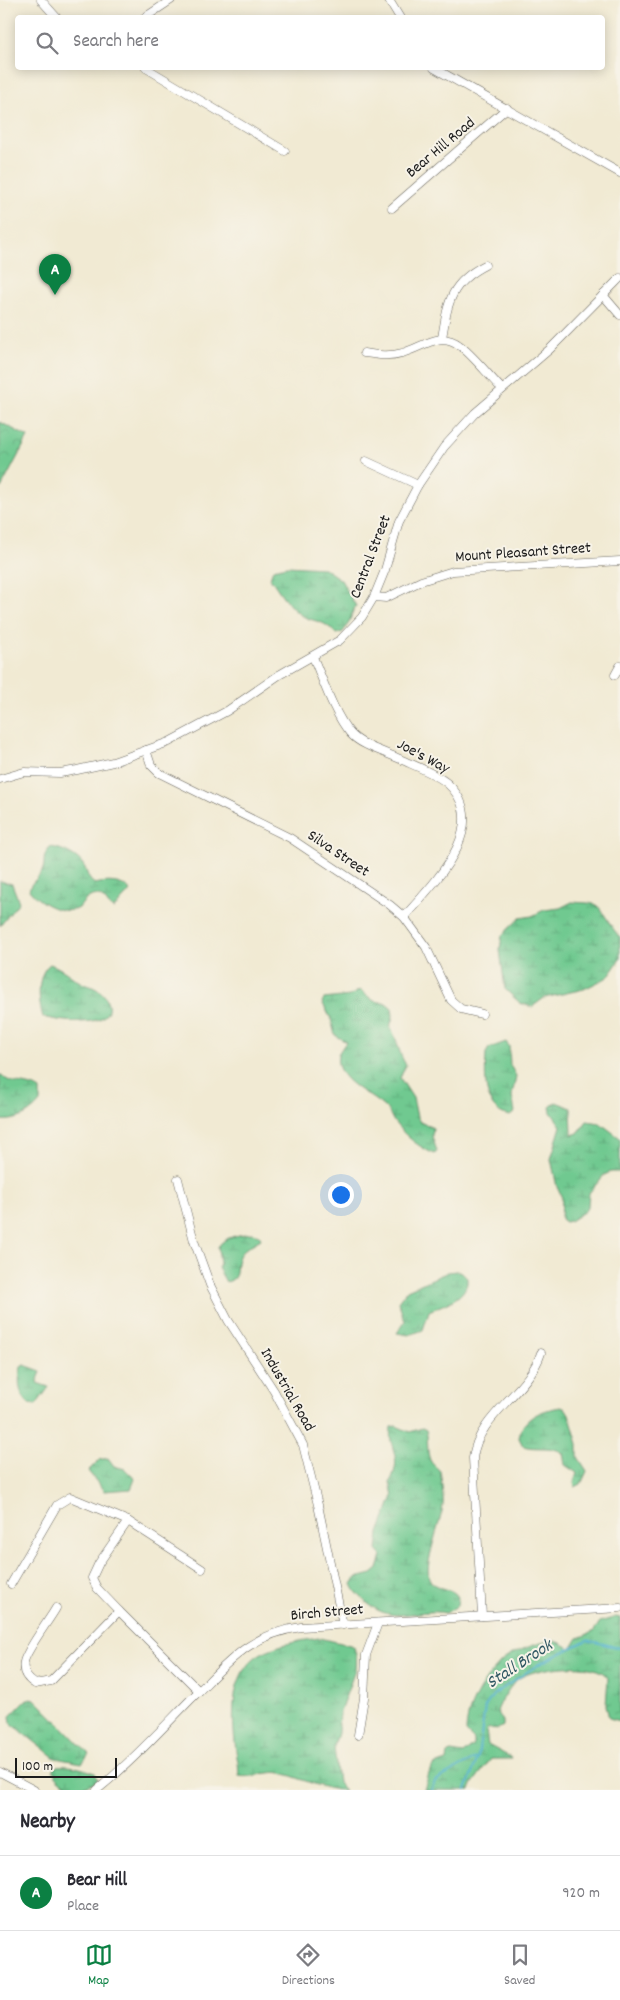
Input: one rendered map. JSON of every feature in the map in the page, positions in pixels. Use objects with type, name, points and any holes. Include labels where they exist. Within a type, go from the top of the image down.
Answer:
[{"type":"street","points":[[41,0],[54,15]]},
{"type":"street","points":[[148,15],[171,0]]},
{"type":"street","points":[[389,0],[396,15]]},
{"type":"street","points":[[149,70],[285,151]]},
{"type":"street","points":[[438,70],[620,173]]},
{"type":"street","name":"Bear Hill Road","points":[[392,208],[507,108]]},
{"type":"street","points":[[442,338],[448,304],[453,290],[472,272],[485,265]]},
{"type":"street","name":"Central Street","points":[[0,779],[24,772],[60,773],[77,770],[113,762],[146,750],[187,733],[227,711],[279,675],[340,640],[352,628],[374,597],[385,570],[399,521],[418,485],[459,429],[556,343],[620,278]]},
{"type":"street","points":[[603,295],[620,315]]},
{"type":"street","points":[[364,353],[386,356],[403,353],[442,338],[460,345],[502,389]]},
{"type":"street","points":[[366,461],[418,485]]},
{"type":"street","name":"Mount Pleasant Street","points":[[374,597],[386,598],[430,578],[453,571],[620,561]]},
{"type":"street","name":"Joe's Way","points":[[313,657],[350,732],[364,743],[439,778],[457,795],[462,807],[465,820],[459,843],[430,887],[404,917]]},
{"type":"street","points":[[616,675],[620,666]]},
{"type":"street","name":"Silva Street","points":[[146,750],[151,765],[159,773],[310,850],[404,917],[426,947],[451,1000],[461,1009],[482,1014]]},
{"type":"street","name":"Industrial Road","points":[[178,1179],[194,1241],[210,1286],[228,1320],[274,1391],[303,1445],[318,1505],[343,1625]]},
{"type":"street","points":[[482,1616],[473,1458],[475,1443],[485,1428],[533,1370],[541,1353]]},
{"type":"street","points":[[11,1584],[45,1523],[57,1505],[66,1498],[84,1502],[128,1521],[202,1569]]},
{"type":"street","points":[[128,1521],[99,1563],[92,1578],[97,1588],[199,1691]]},
{"type":"street","points":[[56,1608],[24,1660],[24,1673],[28,1680],[35,1684],[51,1681],[119,1611]]},
{"type":"street","name":"Birch Street","points":[[97,1790],[138,1753],[226,1662],[258,1640],[287,1629],[620,1608]]},
{"type":"street","points":[[358,1735],[364,1698],[366,1655],[378,1623]]},
{"type":"street","points":[[0,1772],[34,1790]]},
{"type":"green space","points":[[0,422],[28,437],[0,490]]},
{"type":"green space","points":[[287,566],[324,568],[341,580],[356,606],[343,632],[336,634],[323,623],[296,612],[288,603],[270,578],[273,569]]},
{"type":"green space","points":[[51,847],[66,851],[79,860],[95,884],[104,882],[124,885],[130,891],[114,909],[98,896],[92,896],[79,908],[73,910],[59,909],[45,904],[29,890],[42,872],[45,856]]},
{"type":"green space","points":[[0,881],[12,884],[19,902],[0,926]]},
{"type":"green space","points":[[572,902],[590,903],[599,907],[620,937],[620,959],[608,977],[584,989],[544,998],[532,1007],[520,1003],[505,989],[500,950],[502,935],[520,918],[532,916],[544,910],[560,908]]},
{"type":"green space","points":[[50,964],[82,983],[102,992],[106,998],[108,1009],[104,1016],[85,1022],[61,1021],[43,1017],[39,996],[40,981],[42,974]]},
{"type":"green space","points":[[360,990],[374,1001],[386,1003],[392,1008],[393,1016],[390,1027],[406,1065],[400,1078],[413,1098],[420,1122],[433,1128],[432,1136],[437,1151],[435,1154],[424,1149],[408,1137],[395,1123],[386,1109],[353,1085],[341,1072],[338,1054],[346,1042],[335,1035],[331,1019],[322,1002],[324,999],[350,996]]},
{"type":"green space","points":[[506,1042],[509,1046],[510,1065],[516,1076],[512,1096],[515,1112],[510,1116],[501,1113],[490,1100],[485,1072],[486,1053],[489,1048]]},
{"type":"green space","points":[[0,1074],[9,1081],[40,1090],[40,1102],[23,1116],[12,1120],[0,1120]]},
{"type":"green space","points":[[556,1102],[571,1108],[572,1135],[578,1133],[587,1121],[600,1123],[620,1138],[620,1172],[611,1172],[604,1175],[589,1193],[588,1206],[585,1211],[570,1221],[565,1222],[561,1219],[562,1198],[557,1187],[551,1159],[561,1126],[551,1112],[550,1107]]},
{"type":"green space","points":[[252,1233],[259,1235],[261,1239],[241,1253],[238,1258],[234,1278],[226,1282],[218,1268],[220,1263],[218,1247],[228,1238]]},
{"type":"green space","points":[[448,1272],[461,1272],[467,1278],[467,1285],[464,1291],[448,1303],[429,1311],[423,1330],[409,1335],[397,1333],[405,1321],[398,1302],[407,1290]]},
{"type":"green space","points":[[24,1365],[41,1371],[37,1383],[49,1387],[36,1405],[29,1404],[21,1391],[19,1382],[20,1372],[21,1367]]},
{"type":"green space","points":[[561,1407],[566,1409],[569,1414],[578,1444],[578,1457],[587,1471],[581,1484],[575,1487],[574,1482],[577,1473],[565,1465],[563,1453],[549,1448],[523,1446],[519,1438],[524,1425],[534,1416],[547,1410]]},
{"type":"green space","points":[[396,1426],[410,1432],[422,1428],[426,1430],[430,1460],[440,1471],[443,1505],[430,1555],[428,1574],[430,1580],[436,1586],[452,1591],[458,1597],[457,1606],[446,1613],[425,1612],[396,1615],[387,1613],[366,1602],[356,1592],[352,1584],[356,1578],[372,1574],[378,1569],[382,1556],[377,1550],[379,1533],[393,1496],[390,1482],[396,1465],[390,1435],[391,1427]]},
{"type":"green space","points":[[108,1458],[114,1466],[125,1469],[135,1479],[131,1489],[104,1491],[88,1471],[99,1460]]},
{"type":"green space","points":[[616,1617],[620,1618],[620,1721],[609,1718],[606,1705],[608,1678],[602,1672],[592,1668],[579,1667],[551,1668],[537,1671],[518,1679],[512,1685],[497,1711],[503,1721],[503,1726],[498,1729],[489,1728],[486,1731],[488,1745],[511,1759],[491,1759],[470,1790],[424,1790],[430,1770],[434,1765],[447,1761],[448,1753],[463,1754],[474,1745],[474,1740],[466,1732],[472,1704],[482,1686],[504,1659],[533,1645],[554,1641],[571,1649],[578,1638],[593,1632],[600,1622]]},
{"type":"green space","points":[[319,1638],[350,1645],[354,1647],[356,1655],[355,1670],[339,1715],[338,1733],[334,1747],[338,1783],[345,1790],[321,1786],[277,1772],[244,1777],[239,1776],[233,1716],[237,1687],[242,1674],[249,1663],[260,1654],[289,1643]]},
{"type":"green space","points":[[36,1700],[89,1754],[82,1763],[55,1758],[11,1723],[10,1716],[25,1701]]},
{"type":"green space","points":[[57,1766],[72,1766],[90,1771],[95,1773],[98,1780],[80,1786],[67,1784],[61,1781],[53,1770]]},
{"type":"waterway","name":"Stall Brook","points":[[466,1790],[478,1757],[485,1707],[493,1695],[539,1664],[587,1640],[620,1648]]},
{"type":"waterway","name":"Stall Brook","points":[[431,1790],[435,1781],[478,1757]]},
{"type":"place","name":"Bear Hill","points":[[55,295]]}]
